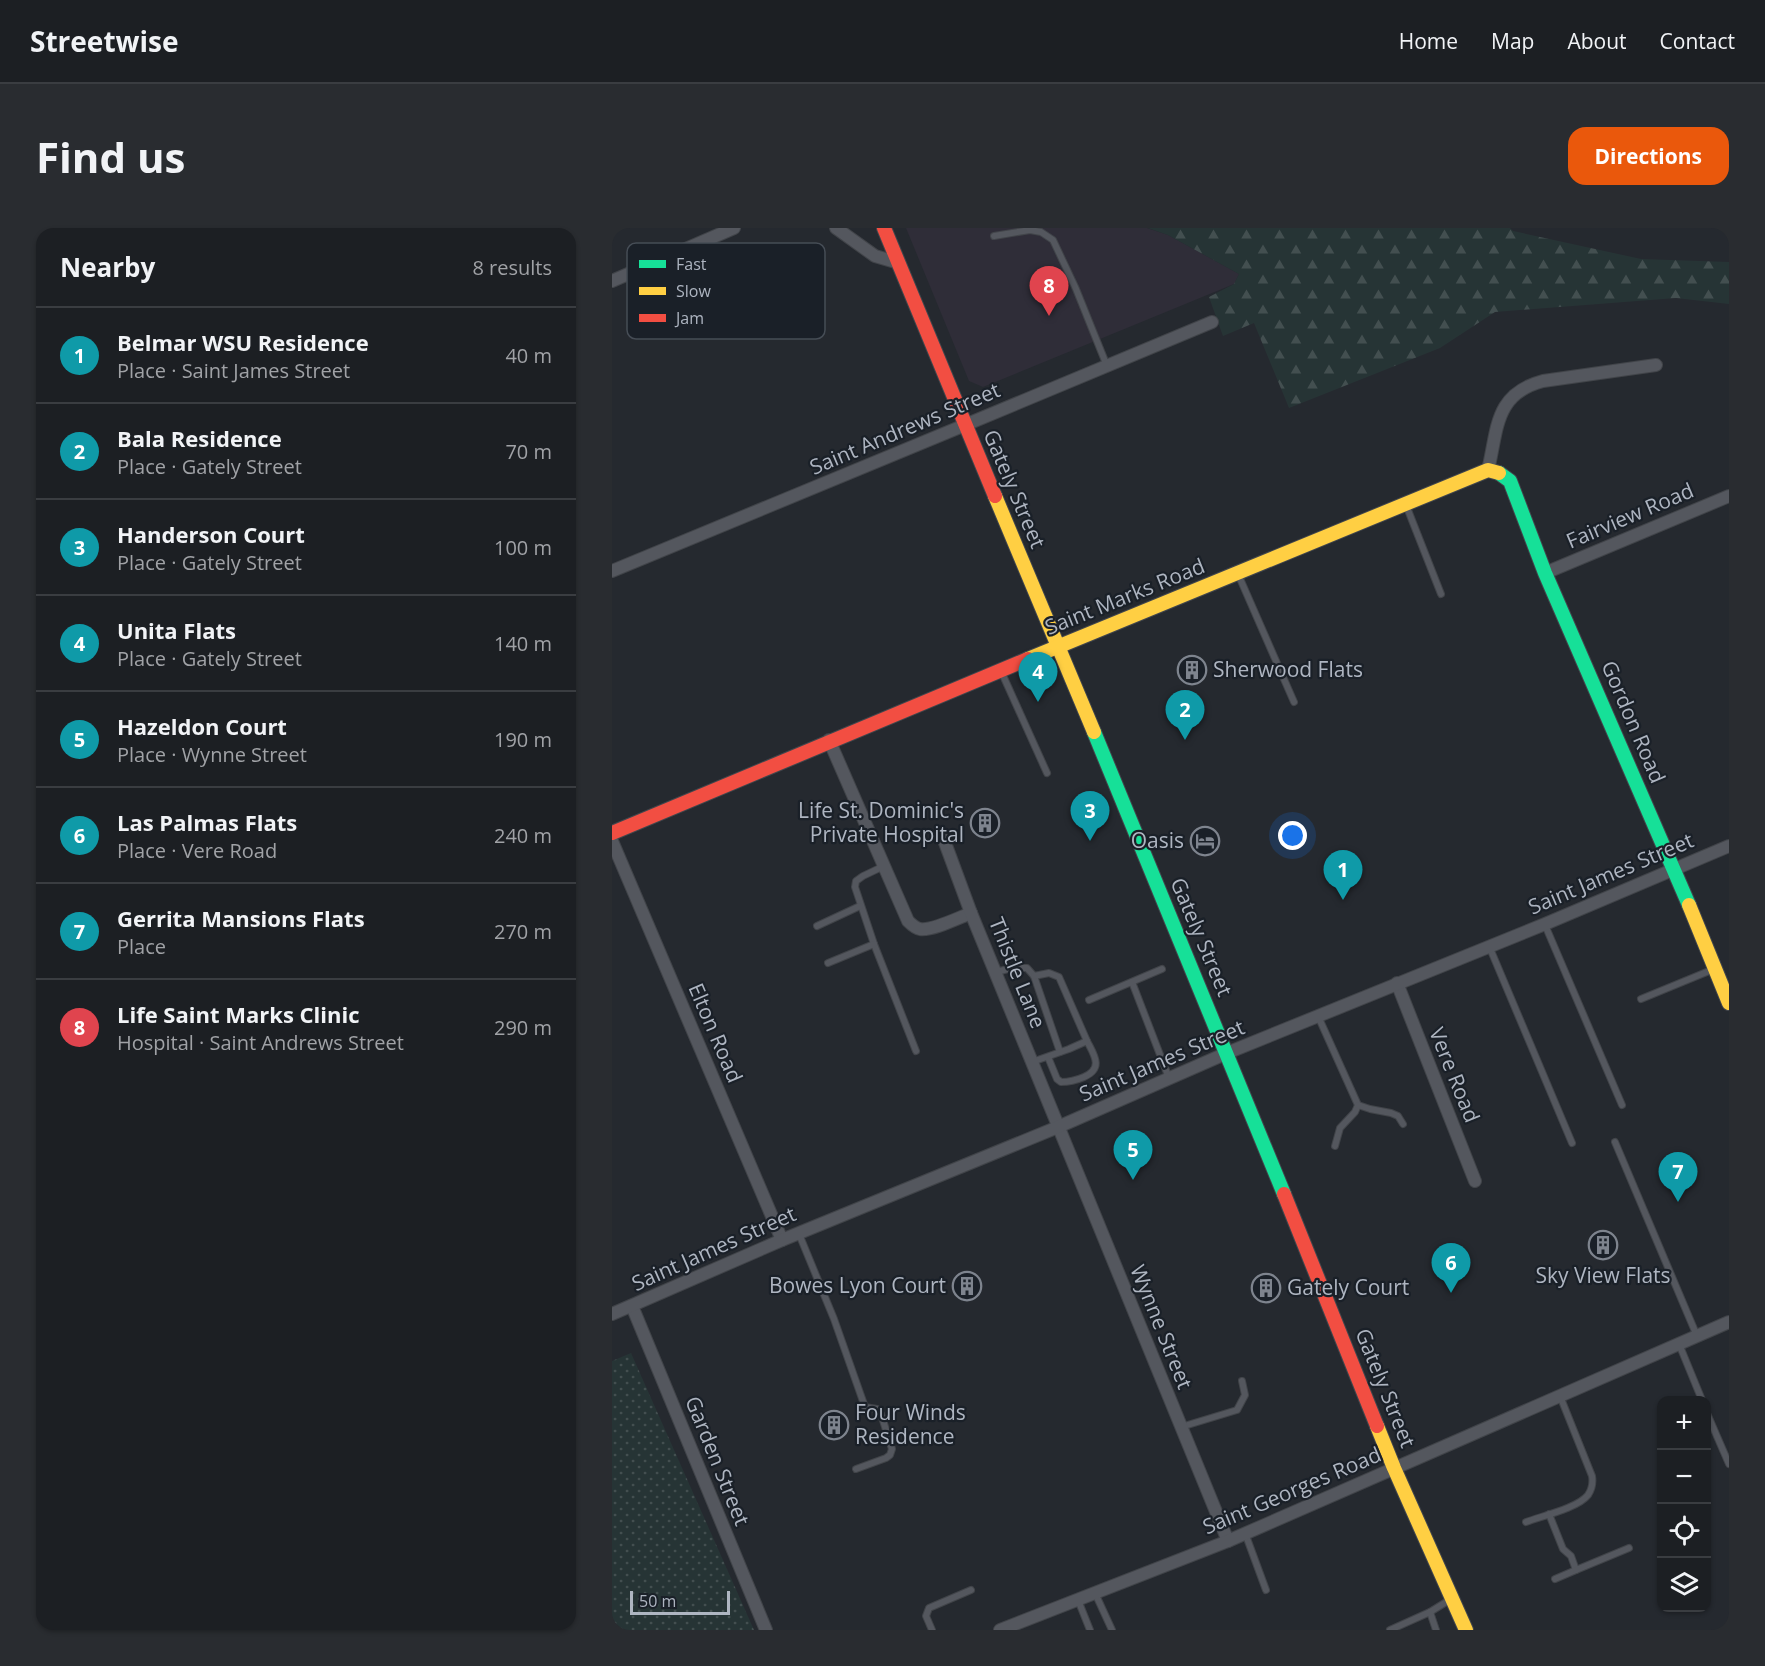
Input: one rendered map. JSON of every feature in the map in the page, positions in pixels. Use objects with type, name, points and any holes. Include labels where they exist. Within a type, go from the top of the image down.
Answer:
[{"type":"street","points":[[699,243],[734,228]]},
{"type":"street","points":[[836,228],[875,256],[899,263]]},
{"type":"street","name":"Gately Street","points":[[884,228],[1227,1053],[1394,1468],[1466,1630]]},
{"type":"street","points":[[612,281],[627,274]]},
{"type":"street","name":"Saint Andrews Street","points":[[612,571],[1212,321]]},
{"type":"street","points":[[1488,470],[1497,424],[1503,409],[1518,391],[1542,381],[1656,365]]},
{"type":"street","name":"Saint Marks Road","points":[[612,833],[829,740],[1488,470]]},
{"type":"street","name":"Gordon Road","points":[[1488,470],[1501,472],[1510,481],[1545,573],[1728,998]]},
{"type":"street","name":"Fairview Road","points":[[1545,573],[1729,496]]},
{"type":"street","name":"Thistle Lane","points":[[829,740],[908,921],[920,929],[931,928],[971,913],[1058,1127]]},
{"type":"street","points":[[944,840],[971,913]]},
{"type":"street","name":"Elton Road","points":[[612,841],[782,1240]]},
{"type":"street","name":"Saint James Street","points":[[612,1314],[798,1233],[1058,1127],[1227,1053],[1545,924],[1729,846]]},
{"type":"street","name":"Vere Road","points":[[1397,983],[1475,1181]]},
{"type":"street","name":"Wynne Street","points":[[1058,1127],[1228,1541]]},
{"type":"street","name":"Garden Street","points":[[632,1306],[765,1630]]},
{"type":"street","name":"Saint Georges Road","points":[[1000,1630],[1228,1541],[1729,1322]]},
{"type":"lane","points":[[994,236],[1030,230],[1041,232],[1053,240],[1076,289],[1107,366]]},
{"type":"lane","points":[[1406,504],[1441,594]]},
{"type":"lane","points":[[1238,573],[1294,702]]},
{"type":"lane","points":[[1000,670],[1047,773]]},
{"type":"lane","points":[[884,866],[856,881],[855,887],[874,944],[916,1051]]},
{"type":"lane","points":[[817,926],[860,906]]},
{"type":"lane","points":[[1545,924],[1622,1105]]},
{"type":"lane","points":[[828,963],[874,944]]},
{"type":"lane","points":[[1489,946],[1572,1143]]},
{"type":"lane","points":[[995,973],[1012,968],[1027,968],[1034,976],[1060,1053]]},
{"type":"lane","points":[[1641,999],[1715,968]]},
{"type":"lane","points":[[1089,1000],[1162,969]]},
{"type":"lane","points":[[1034,976],[1049,973],[1059,977],[1095,1059],[1095,1068],[1092,1073],[1080,1078],[1061,1082],[1057,1079],[1048,1057]]},
{"type":"lane","points":[[1132,982],[1169,1078]]},
{"type":"lane","points":[[1318,1016],[1358,1105],[1355,1112],[1340,1128],[1335,1146]]},
{"type":"lane","points":[[1032,1062],[1087,1041]]},
{"type":"lane","points":[[1358,1105],[1391,1113],[1398,1116],[1403,1124]]},
{"type":"lane","points":[[1615,1142],[1697,1336]]},
{"type":"lane","points":[[798,1233],[834,1319],[865,1407],[877,1409],[881,1414],[892,1449],[890,1455],[856,1469]]},
{"type":"lane","points":[[1678,1344],[1700,1396]]},
{"type":"lane","points":[[1181,1427],[1237,1410],[1245,1395],[1242,1381]]},
{"type":"lane","points":[[1526,1522],[1576,1504],[1587,1496],[1593,1482],[1560,1396]]},
{"type":"lane","points":[[1711,1421],[1729,1464]]},
{"type":"lane","points":[[1549,1514],[1563,1549],[1571,1556],[1576,1570]]},
{"type":"lane","points":[[1245,1533],[1266,1590]]},
{"type":"lane","points":[[1556,1579],[1629,1548]]},
{"type":"lane","points":[[932,1630],[926,1616],[929,1608],[971,1590]]},
{"type":"lane","points":[[1095,1592],[1112,1630]]},
{"type":"lane","points":[[1390,1630],[1430,1612],[1451,1598]]},
{"type":"lane","points":[[1078,1599],[1090,1630]]},
{"type":"lane","points":[[1430,1612],[1436,1630]]},
{"type":"shaded area","points":[[906,228],[1147,228],[1168,235],[1239,274],[1234,284],[983,387],[969,381]]},
{"type":"green space","points":[[1148,228],[1510,228],[1513,231],[1641,259],[1729,262],[1729,304],[1676,298],[1495,312],[1440,348],[1289,408],[1254,323],[1223,336],[1209,297],[1234,284],[1239,274],[1168,235]]},
{"type":"green space","points":[[631,1353],[754,1630],[612,1630],[612,1361]]},
{"type":"traffic: fast","points":[[1499,473],[1510,481],[1545,573],[1689,905]]},
{"type":"traffic: fast","points":[[1094,732],[1284,1194]]},
{"type":"traffic: slow","points":[[1028,659],[1488,470],[1499,473]]},
{"type":"traffic: slow","points":[[995,496],[1094,732]]},
{"type":"traffic: slow","points":[[1689,905],[1729,1003]]},
{"type":"traffic: slow","points":[[1377,1426],[1466,1630]]},
{"type":"traffic: jam","points":[[884,228],[995,496]]},
{"type":"traffic: jam","points":[[612,833],[1028,659]]},
{"type":"traffic: jam","points":[[1284,1194],[1377,1426]]},
{"type":"place","name":"Life Saint Marks Clinic","points":[[1049,316]]},
{"type":"place","name":"Sherwood Flats","points":[[1192,670]]},
{"type":"place","name":"Unita Flats","points":[[1038,702]]},
{"type":"place","name":"Bala Residence","points":[[1185,740]]},
{"type":"place","name":"Life St. Dominic's Private Hospital","points":[[985,823]]},
{"type":"place","name":"Handerson Court","points":[[1090,841]]},
{"type":"place","name":"Oasis","points":[[1205,841]]},
{"type":"place","name":"Belmar WSU Residence","points":[[1343,900]]},
{"type":"place","name":"Hazeldon Court","points":[[1133,1180]]},
{"type":"place","name":"Gerrita Mansions Flats","points":[[1678,1202]]},
{"type":"place","name":"Sky View Flats","points":[[1603,1245]]},
{"type":"place","name":"Bowes Lyon Court","points":[[967,1286]]},
{"type":"place","name":"Gately Court","points":[[1266,1288]]},
{"type":"place","name":"Las Palmas Flats","points":[[1451,1293]]},
{"type":"place","name":"Four Winds Residence","points":[[834,1425]]}]
